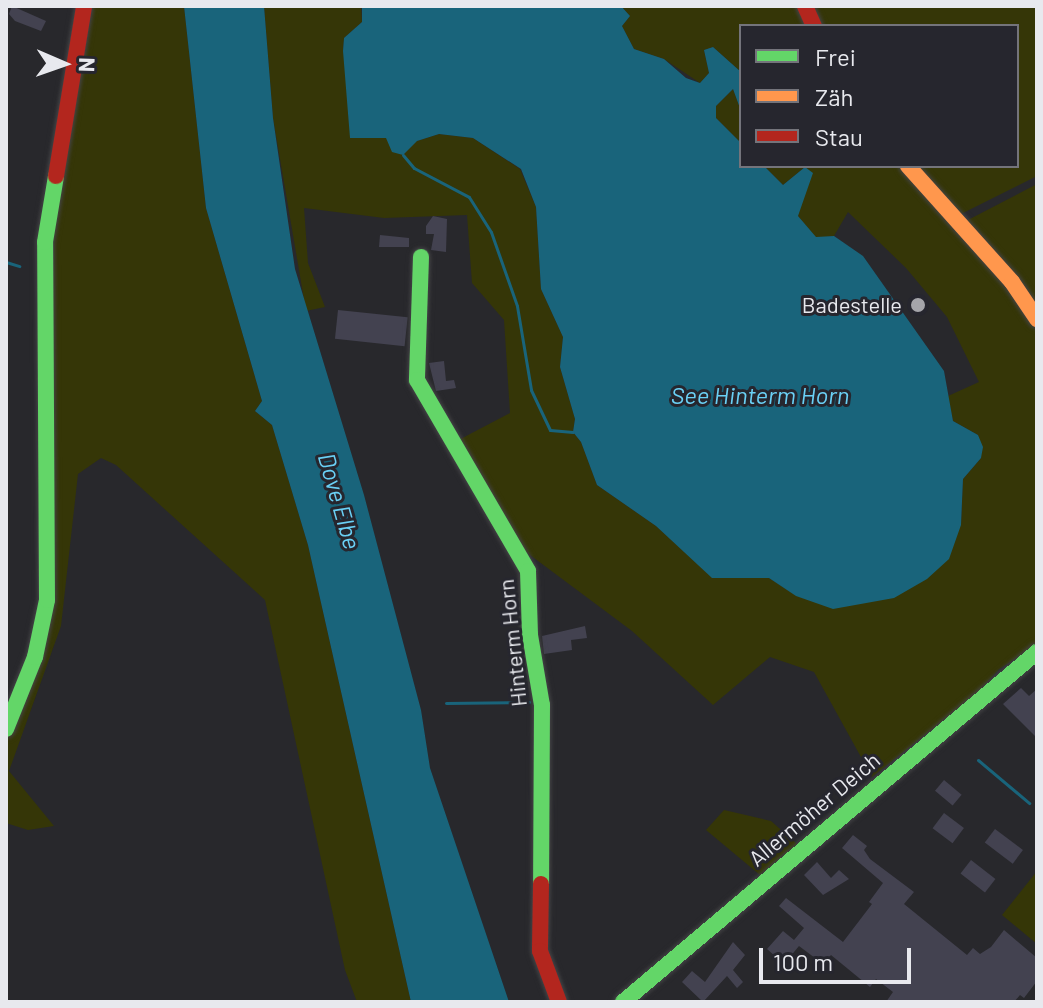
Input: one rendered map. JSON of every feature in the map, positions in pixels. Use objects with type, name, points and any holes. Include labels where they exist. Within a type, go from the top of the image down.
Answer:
[{"type":"street","points":[[6,729],[35,657],[47,600],[45,242],[84,6]]},
{"type":"street","points":[[910,168],[1012,282],[1037,319]]},
{"type":"street","name":"Hinterm Horn","points":[[421,257],[417,380],[528,571],[530,635],[542,705],[540,951],[559,1002]]},
{"type":"street","name":"Allermöher Deich","points":[[623,1002],[1037,652]]},
{"type":"shaded area","points":[[93,6],[184,6],[206,208],[262,401],[255,411],[272,425],[308,545],[411,1002],[357,1002],[345,970],[265,600],[116,465],[101,458],[78,474],[61,626],[9,771],[54,826],[28,830],[6,823],[6,737],[48,625],[54,225]]},
{"type":"shaded area","points":[[264,6],[361,6],[362,22],[344,38],[343,51],[386,138],[417,141],[439,134],[473,138],[520,169],[536,207],[541,289],[563,337],[560,367],[575,419],[573,432],[581,442],[597,485],[656,526],[712,577],[769,578],[797,596],[961,525],[963,479],[981,458],[978,435],[953,421],[948,396],[979,382],[947,317],[906,268],[848,212],[834,236],[816,238],[798,216],[805,168],[902,168],[1008,285],[1037,327],[1037,645],[999,669],[977,693],[872,777],[814,672],[770,657],[713,705],[632,631],[526,552],[451,444],[510,413],[504,320],[472,283],[467,215],[384,218],[304,208],[308,263],[325,307],[306,311],[273,118]]},
{"type":"shaded area","points":[[621,6],[800,6],[808,24],[739,24],[739,70],[713,47],[704,50],[709,73],[700,83],[664,59],[634,49],[622,26],[630,16]]},
{"type":"shaded area","points":[[813,6],[1037,6],[1037,176],[959,215],[916,168],[1019,168],[1019,24],[820,24]]},
{"type":"shaded area","points":[[733,89],[739,106],[739,141],[716,118],[716,106]]},
{"type":"shaded area","points":[[766,168],[804,168],[783,185]]},
{"type":"shaded area","points":[[1037,184],[1037,312],[966,221]]},
{"type":"shaded area","points":[[724,810],[771,821],[797,844],[760,875],[706,830]]},
{"type":"shaded area","points":[[1037,871],[1037,944],[1002,915]]},
{"type":"water","name":"Dove Elbe","points":[[184,6],[264,6],[273,118],[295,269],[364,495],[421,710],[430,768],[509,1002],[411,1002],[308,545],[272,425],[255,411],[262,401],[206,208]]},
{"type":"water","name":"See Hinterm Horn","points":[[362,6],[621,6],[630,16],[622,26],[634,49],[664,59],[686,78],[700,83],[709,73],[704,50],[713,47],[739,70],[739,106],[733,89],[716,106],[716,118],[739,141],[739,168],[766,168],[783,185],[804,168],[813,173],[798,216],[816,237],[834,236],[863,256],[944,371],[953,421],[978,435],[983,447],[981,458],[963,479],[961,525],[949,559],[927,579],[894,598],[833,609],[796,596],[769,578],[712,578],[656,526],[597,485],[581,442],[573,432],[575,419],[560,367],[563,337],[541,289],[536,207],[521,169],[473,138],[439,134],[417,141],[403,155],[392,152],[386,138],[350,138],[344,38],[362,22]]},
{"type":"building","points":[[12,6],[46,21],[41,31],[15,21],[9,14]]},
{"type":"building","points":[[433,216],[447,219],[446,252],[431,250],[434,234],[426,234],[426,226]]},
{"type":"building","points":[[380,235],[409,238],[409,247],[379,247]]},
{"type":"building","points":[[338,310],[408,317],[405,346],[335,339]]},
{"type":"building","points":[[444,361],[446,381],[454,380],[456,388],[436,391],[429,363]]},
{"type":"building","points":[[585,626],[587,638],[571,640],[572,650],[544,654],[542,636]]},
{"type":"building","points":[[1021,688],[1029,696],[1037,689],[1037,738],[1003,704]]},
{"type":"building","points":[[944,780],[962,795],[953,806],[935,791]]},
{"type":"building","points":[[944,813],[964,828],[953,843],[933,828]]},
{"type":"building","points":[[995,829],[1023,850],[1013,864],[985,843]]},
{"type":"building","points":[[853,835],[867,846],[864,850],[870,859],[914,892],[904,904],[967,955],[973,948],[980,954],[991,947],[1004,930],[1037,958],[1037,981],[1024,998],[1020,995],[1014,1002],[886,1002],[893,992],[876,979],[870,987],[831,955],[823,964],[799,946],[784,964],[767,949],[783,931],[794,940],[804,928],[779,906],[786,898],[843,942],[872,904],[869,902],[883,883],[842,848]]},
{"type":"building","points":[[971,860],[995,879],[985,892],[961,873]]},
{"type":"building","points":[[817,862],[831,878],[839,870],[849,879],[823,895],[804,875]]},
{"type":"building","points":[[733,942],[745,955],[733,970],[743,982],[737,988],[727,976],[703,1002],[682,982],[692,971],[705,982]]},
{"type":"waterway","points":[[403,155],[414,168],[469,197],[491,232],[517,306],[531,390],[550,430],[573,432]]},
{"type":"waterway","points":[[6,262],[19,266]]},
{"type":"waterway","points":[[446,703],[529,702]]},
{"type":"waterway","points":[[978,760],[1029,803]]},
{"type":"traffic: fast","points":[[6,729],[35,657],[47,600],[45,242],[56,176]]},
{"type":"traffic: fast","points":[[421,257],[417,380],[528,571],[530,635],[542,705],[541,884]]},
{"type":"traffic: fast","points":[[623,1002],[1037,652]]},
{"type":"traffic: slow","points":[[910,168],[1012,282],[1037,319]]},
{"type":"traffic: jam","points":[[56,176],[84,6]]},
{"type":"traffic: jam","points":[[805,6],[813,24]]},
{"type":"traffic: jam","points":[[541,884],[540,951],[559,1002]]},
{"type":"place","name":"Badestelle","points":[[918,305]]}]
